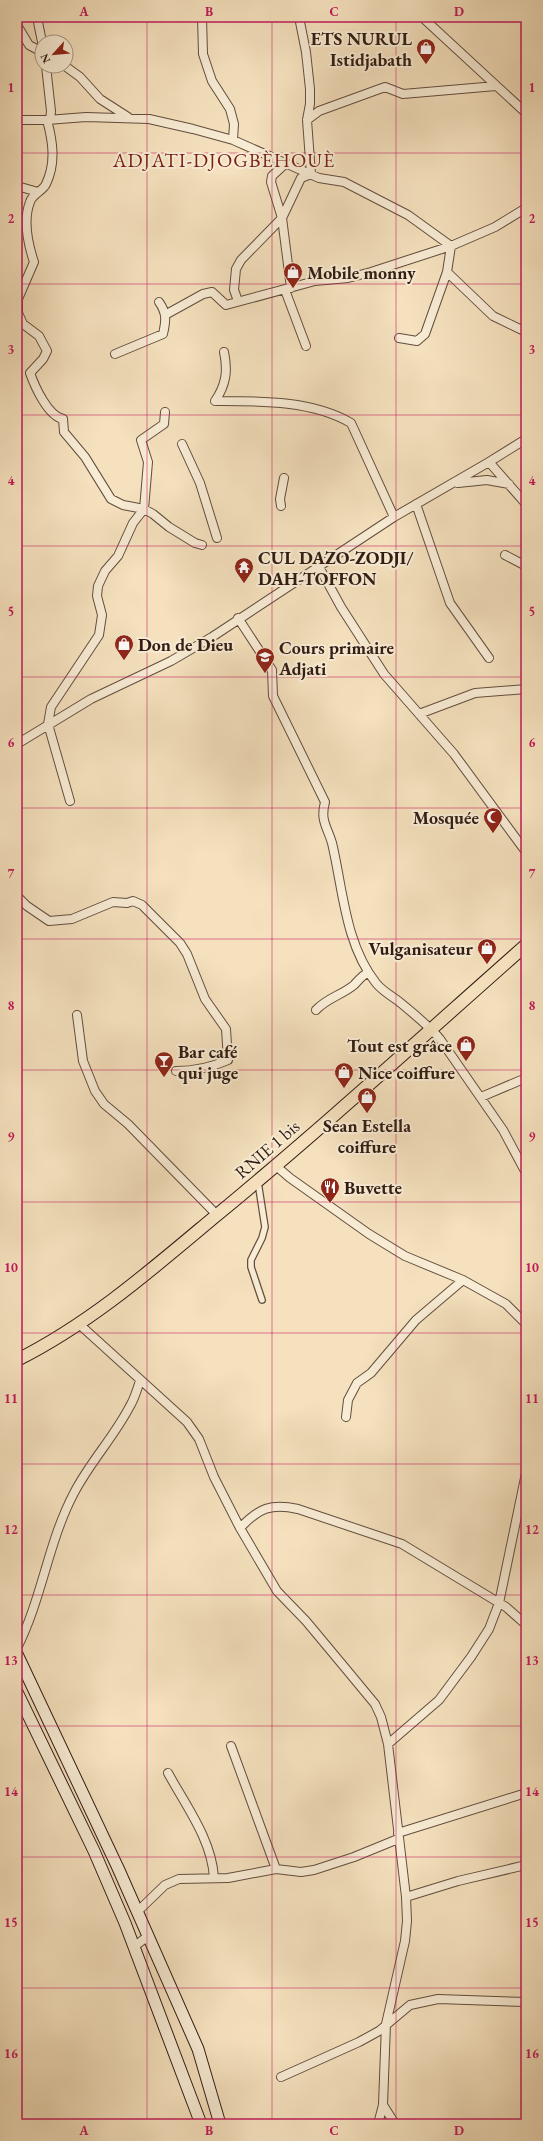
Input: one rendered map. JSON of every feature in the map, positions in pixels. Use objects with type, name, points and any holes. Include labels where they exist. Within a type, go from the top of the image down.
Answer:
[{"type":"main road","name":"RNIE 1 bis","points":[[17,1360],[79,1324],[140,1279],[258,1182],[526,945]]},
{"type":"main road","points":[[17,1654],[118,1868],[198,2049],[220,2124]]},
{"type":"main road","points":[[17,1692],[104,1876],[135,1946],[201,2124]]},
{"type":"street","points":[[37,17],[40,34]]},
{"type":"street","points":[[202,17],[203,54],[212,81],[230,109],[234,124],[233,140]]},
{"type":"street","points":[[298,17],[306,52],[310,89],[310,104],[307,120],[311,174]]},
{"type":"street","points":[[422,17],[526,113]]},
{"type":"street","points":[[17,25],[29,44],[34,47]]},
{"type":"street","points":[[74,73],[100,99],[130,118]]},
{"type":"street","points":[[47,74],[51,111],[48,120],[52,138],[53,158],[46,185],[30,200],[27,219],[30,248],[34,262],[18,299],[18,313],[23,324],[38,336],[47,352],[43,359],[30,373],[40,398],[57,418],[63,419],[64,432],[85,457],[111,499],[123,505],[144,509],[195,543],[202,545]]},
{"type":"street","points":[[307,120],[319,111],[385,87],[403,94],[496,86]]},
{"type":"street","points":[[17,120],[48,120],[86,117],[149,119],[233,140],[319,178],[344,182],[408,216],[451,246]]},
{"type":"street","points":[[285,164],[272,176],[271,182],[282,218],[288,289],[306,346]]},
{"type":"street","points":[[238,301],[234,290],[236,270],[241,260],[282,218],[301,178],[311,174]]},
{"type":"street","points":[[17,186],[38,192]]},
{"type":"street","points":[[165,315],[203,294],[212,292],[226,305],[315,281],[348,278],[371,272],[451,246],[495,227],[526,208]]},
{"type":"street","points":[[399,338],[417,341],[422,338],[447,272],[451,246]]},
{"type":"street","points":[[447,272],[492,316],[526,332]]},
{"type":"street","points":[[115,354],[163,334],[165,310],[159,302]]},
{"type":"street","points":[[224,352],[227,372],[226,382],[215,401],[241,400],[306,408],[337,414],[351,423],[394,517]]},
{"type":"street","points":[[70,801],[48,724],[51,707],[99,635],[102,614],[97,596],[98,586],[105,571],[118,556],[133,523],[144,509],[148,462],[141,440],[164,424],[165,412]]},
{"type":"street","points":[[17,744],[91,699],[171,661],[212,637],[318,565],[394,517],[489,462],[526,438]]},
{"type":"street","points":[[182,444],[200,483],[217,538]]},
{"type":"street","points":[[489,462],[526,504]]},
{"type":"street","points":[[281,506],[280,499],[284,478]]},
{"type":"street","points":[[446,487],[465,481],[487,480],[511,487],[526,494]]},
{"type":"street","points":[[416,504],[450,603],[489,658]]},
{"type":"street","points":[[505,555],[526,566]]},
{"type":"street","points":[[318,565],[341,608],[384,674],[454,754],[526,852]]},
{"type":"street","points":[[238,618],[272,670],[272,696],[325,802],[322,813],[323,821],[331,841],[351,931],[368,973],[377,985],[432,1029],[503,1130],[526,1173]]},
{"type":"street","points":[[419,714],[475,693],[526,689]]},
{"type":"street","points":[[17,896],[27,906],[49,921],[72,919],[113,902],[127,903],[133,901],[142,905],[180,943],[197,975],[205,999],[226,1029],[228,1060],[195,1070],[176,1071]]},
{"type":"street","points":[[316,1010],[324,1002],[353,985],[363,975],[368,973]]},
{"type":"street","points":[[77,1014],[83,1061],[95,1091],[104,1104],[128,1124],[217,1215]]},
{"type":"street","points":[[480,1097],[526,1078]]},
{"type":"street","points":[[276,1166],[290,1178],[381,1242],[405,1256],[463,1280],[506,1304],[526,1324]]},
{"type":"street","points":[[258,1182],[265,1227],[262,1238],[250,1260],[250,1267],[262,1300]]},
{"type":"street","points":[[346,1417],[348,1400],[357,1383],[370,1373],[416,1320],[463,1280]]},
{"type":"street","points":[[79,1324],[140,1381],[187,1422],[199,1440],[214,1477],[240,1528],[277,1591],[306,1621],[374,1704],[381,1717],[388,1744],[406,1897],[407,1921],[405,1941],[386,2024],[382,2105],[378,2124]]},
{"type":"street","points":[[17,1648],[28,1625],[49,1554],[73,1494],[128,1411],[140,1381]]},
{"type":"street","points":[[388,1744],[439,1700],[485,1635],[499,1603],[526,1473]]},
{"type":"street","points":[[240,1528],[253,1514],[268,1508],[282,1506],[298,1509],[402,1544],[499,1603],[523,1622],[526,1622]]},
{"type":"street","points":[[231,1746],[276,1869]]},
{"type":"street","points":[[168,1774],[205,1841],[214,1868],[214,1878]]},
{"type":"street","points":[[137,1912],[165,1885],[172,1881],[193,1878],[228,1878],[276,1869],[301,1872],[321,1868],[398,1836],[526,1793]]},
{"type":"street","points":[[406,1897],[458,1881],[526,1865]]},
{"type":"street","points":[[104,1876],[118,1868]]},
{"type":"street","points":[[135,1946],[148,1936]]},
{"type":"street","points":[[281,2077],[359,2042],[386,2024],[410,2005],[427,2000],[438,1999],[526,2002]]},
{"type":"street","points":[[382,2105],[395,2124]]},
{"type":"street","points":[[523,2124],[526,2119]]},
{"type":"place","name":"ETS NURUL Istidjabath","points":[[426,65]]},
{"type":"place","name":"Mobile monny","points":[[293,289]]},
{"type":"place","name":"CUL DAZO-ZODJI/ DAH-TOFFON","points":[[244,584]]},
{"type":"place","name":"Don de Dieu","points":[[124,661]]},
{"type":"place","name":"Cours primaire Adjati","points":[[265,674]]},
{"type":"place","name":"Mosquée","points":[[493,834]]},
{"type":"place","name":"Vulganisateur","points":[[487,965]]},
{"type":"place","name":"Tout est grâce","points":[[466,1062]]},
{"type":"place","name":"Bar café qui juge","points":[[164,1078]]},
{"type":"place","name":"Nice coiffure","points":[[344,1089]]},
{"type":"place","name":"Sean Estella coiffure","points":[[367,1114]]},
{"type":"place","name":"Buvette","points":[[330,1204]]},
{"type":"district","name":"ADJATI-DJOGBÈHOUÈ","points":[[224,160]]}]
